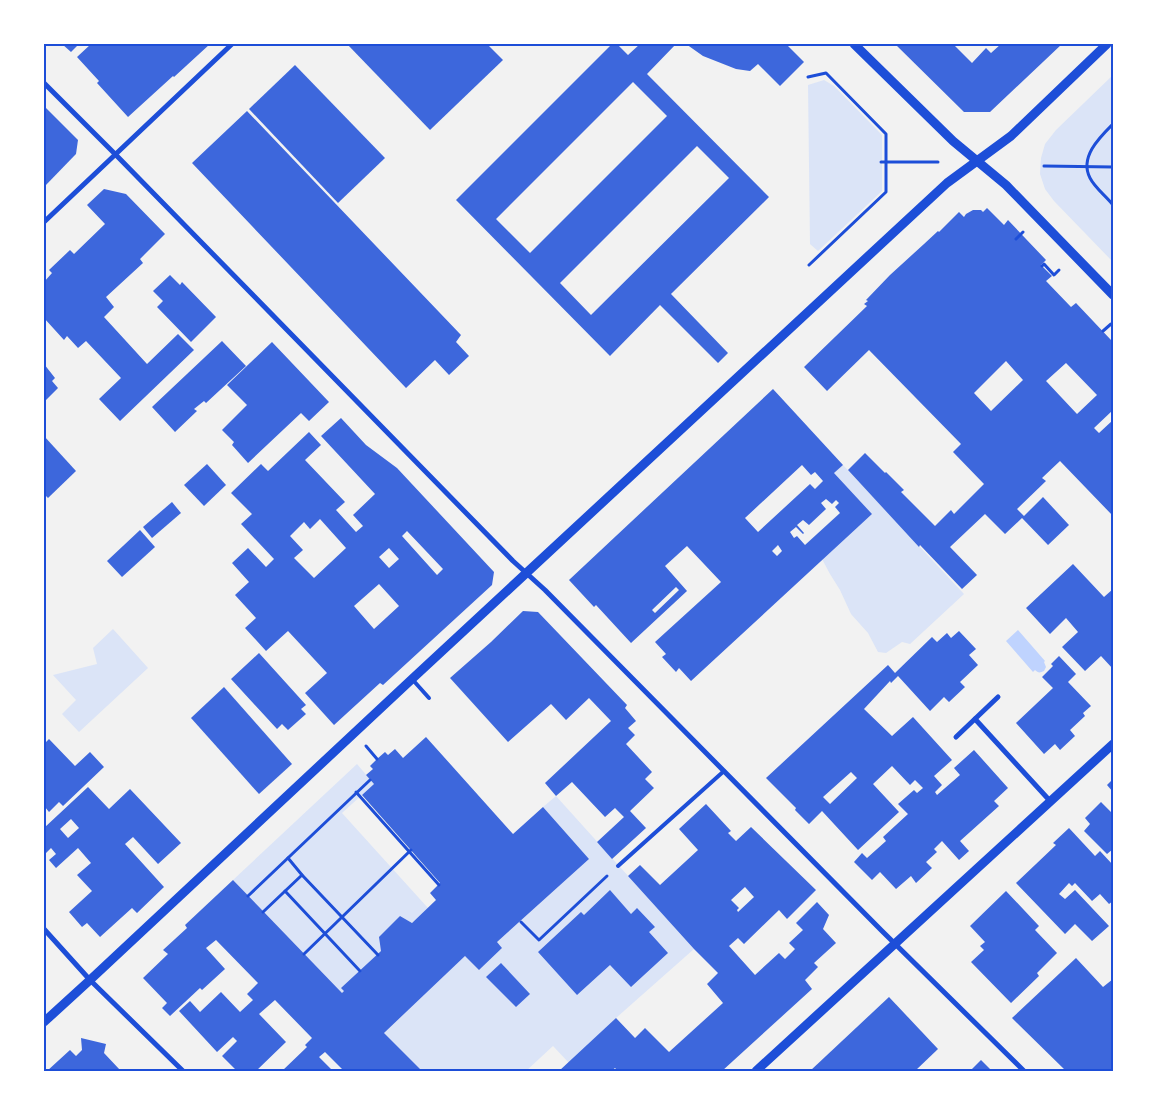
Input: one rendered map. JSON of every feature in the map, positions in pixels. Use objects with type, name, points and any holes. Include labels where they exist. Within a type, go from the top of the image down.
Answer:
[{"type":"street","points":[[44,222],[232,44]]},
{"type":"street","points":[[854,44],[953,141],[1006,185],[1113,295]]},
{"type":"street","points":[[44,1022],[947,183],[1011,136],[1107,44]]},
{"type":"street","points":[[44,83],[526,573],[1024,1071]]},
{"type":"street","points":[[956,736],[998,697]]},
{"type":"street","points":[[975,718],[1050,802]]},
{"type":"street","points":[[756,1071],[1113,744]]},
{"type":"street","points":[[44,929],[90,980],[183,1071]]},
{"type":"lane","points":[[412,679],[429,698]]},
{"type":"lane","points":[[618,866],[724,771]]},
{"type":"path","points":[[808,77],[826,73],[886,134],[886,192],[809,265]]},
{"type":"path","points":[[1113,124],[1094,145],[1089,155],[1088,167],[1089,177],[1113,204]]},
{"type":"path","points":[[881,162],[938,162]]},
{"type":"path","points":[[1044,166],[1113,168]]},
{"type":"path","points":[[1016,238],[1023,232]]},
{"type":"path","points":[[1042,266],[1044,264],[1054,276],[1059,270]]},
{"type":"path","points":[[1103,331],[1111,324]]},
{"type":"path","points":[[248,896],[370,780]]},
{"type":"path","points":[[356,792],[439,885]]},
{"type":"path","points":[[304,954],[410,851]]},
{"type":"path","points":[[288,858],[378,955]]},
{"type":"path","points":[[521,922],[538,940],[618,866]]},
{"type":"path","points":[[264,912],[302,875]]},
{"type":"path","points":[[285,891],[360,971]]},
{"type":"shaded area","points":[[1113,75],[1113,262],[1054,201],[1045,189],[1040,174],[1041,158],[1045,144],[1056,130]]},
{"type":"shaded area","points":[[824,80],[834,86],[882,135],[882,191],[818,251],[810,244],[808,85]]},
{"type":"shaded area","points":[[843,465],[964,594],[910,644],[902,642],[886,653],[878,652],[868,633],[851,614],[822,559],[872,514],[834,473]]},
{"type":"shaded area","points":[[113,629],[148,668],[79,732],[62,714],[76,700],[53,675],[97,664],[93,648]]},
{"type":"shaded area","points":[[357,764],[374,784],[342,813],[428,908],[412,923],[400,916],[381,951],[342,993],[233,880]]},
{"type":"shaded area","points":[[556,796],[694,949],[616,1018],[569,1063],[553,1046],[526,1071],[422,1071],[384,1033],[465,956],[479,970],[502,948],[497,942],[589,859],[543,807]]},
{"type":"water","points":[[1018,630],[1045,661],[1046,667],[1044,671],[1037,672],[1035,670],[1033,672],[1006,641]]},
{"type":"building","points":[[62,44],[79,44],[71,52]]},
{"type":"building","points":[[91,44],[210,44],[128,117],[97,83],[99,81],[77,57]]},
{"type":"building","points":[[347,44],[487,44],[503,60],[430,130]]},
{"type":"building","points":[[612,44],[617,44],[628,55],[640,44],[676,44],[647,74],[769,197],[671,294],[728,353],[718,363],[660,305],[610,356],[456,200]],"holes":[[[633,82],[667,116],[530,253],[496,219]],[[697,146],[729,178],[591,315],[560,283]]]},
{"type":"building","points":[[686,44],[786,44],[804,62],[780,86],[758,64],[750,71],[736,69],[703,56]]},
{"type":"building","points":[[895,44],[953,44],[972,63],[986,48],[991,53],[1001,44],[1062,44],[990,112],[964,112]]},
{"type":"building","points":[[295,65],[385,158],[338,203],[249,109]]},
{"type":"building","points":[[44,106],[78,140],[76,154],[44,187]]},
{"type":"building","points":[[247,111],[461,335],[456,342],[469,356],[449,375],[435,360],[406,388],[192,163]]},
{"type":"building","points":[[104,189],[126,194],[165,234],[140,259],[143,263],[106,297],[114,307],[104,317],[147,364],[178,334],[194,350],[120,421],[99,399],[121,378],[86,341],[78,348],[67,336],[64,340],[44,318],[44,282],[52,273],[49,270],[70,250],[74,254],[105,224],[87,205]]},
{"type":"building","points":[[987,208],[1004,225],[1008,220],[1046,260],[1041,265],[1052,276],[1046,281],[1071,307],[1076,303],[1111,340],[1113,338],[1113,410],[1094,428],[1099,433],[1113,420],[1113,516],[1060,461],[1042,478],[1046,481],[1017,509],[1024,516],[1043,497],[1069,525],[1048,545],[1022,518],[1005,534],[985,514],[950,547],[977,575],[962,589],[920,545],[919,547],[848,470],[865,453],[904,490],[901,492],[935,526],[951,510],[954,514],[984,484],[953,452],[961,444],[869,350],[827,391],[804,367],[867,306],[864,304],[868,301],[866,300],[890,275],[959,212],[964,217],[973,210],[981,210],[983,212]],"holes":[[[1006,361],[1023,380],[991,411],[974,393]],[[1066,363],[1097,395],[1077,414],[1046,381]]]},
{"type":"building","points":[[170,275],[180,285],[182,282],[216,317],[191,342],[157,307],[163,301],[153,291]]},
{"type":"building","points":[[222,341],[246,366],[206,403],[204,401],[194,409],[197,411],[175,432],[152,407]]},
{"type":"building","points":[[272,342],[329,402],[309,421],[301,413],[248,463],[232,445],[234,442],[222,430],[247,405],[227,385]]},
{"type":"building","points":[[44,364],[55,378],[52,381],[58,388],[44,402]]},
{"type":"building","points":[[773,389],[843,465],[834,473],[872,514],[691,681],[679,668],[676,672],[662,657],[666,654],[655,642],[721,582],[687,546],[665,566],[687,591],[631,643],[596,605],[594,607],[569,580]],"holes":[[[802,465],[811,475],[815,472],[823,481],[815,489],[810,484],[758,532],[745,518]],[[826,499],[832,504],[836,500],[839,503],[835,507],[840,513],[805,545],[797,536],[794,538],[790,532],[796,527],[803,534],[797,525],[803,520],[809,525],[826,509],[821,503]],[[778,545],[782,551],[777,556],[772,551]],[[676,587],[679,590],[655,613],[652,610]]]},
{"type":"building","points":[[341,418],[366,445],[397,468],[494,572],[492,585],[383,685],[380,683],[334,725],[305,693],[327,673],[288,631],[266,651],[245,628],[256,618],[235,595],[249,582],[232,563],[248,548],[266,567],[274,559],[241,524],[252,514],[231,493],[261,464],[268,471],[309,432],[321,445],[305,460],[345,502],[336,510],[356,532],[363,526],[353,515],[375,494],[321,436]],"holes":[[[320,519],[346,548],[314,578],[294,558],[303,550],[290,536],[304,522],[310,529]],[[407,531],[443,569],[437,575],[402,536]],[[389,548],[399,559],[389,568],[379,557]],[[379,584],[399,606],[374,629],[354,606]]]},
{"type":"building","points":[[44,436],[76,471],[48,498],[44,494]]},
{"type":"building","points":[[207,464],[226,485],[204,506],[184,485]]},
{"type":"building","points":[[172,502],[181,513],[152,538],[143,527]]},
{"type":"building","points":[[140,530],[155,547],[122,577],[107,561]]},
{"type":"building","points":[[1073,564],[1104,597],[1113,589],[1113,669],[1101,656],[1085,671],[1062,647],[1078,632],[1066,618],[1050,634],[1026,608]]},
{"type":"building","points":[[523,611],[538,612],[627,705],[625,708],[636,721],[628,728],[635,735],[626,744],[652,772],[645,779],[654,788],[630,811],[646,828],[612,859],[597,842],[624,817],[615,808],[605,817],[572,782],[556,796],[545,783],[611,721],[589,698],[566,720],[551,704],[508,742],[450,678]]},
{"type":"building","points":[[959,631],[976,649],[969,655],[978,665],[960,682],[965,687],[949,702],[944,697],[930,711],[898,676],[891,683],[890,681],[864,709],[892,736],[913,717],[952,760],[934,776],[942,785],[935,792],[937,795],[960,775],[954,768],[974,750],[1008,788],[994,801],[999,806],[960,841],[969,851],[959,860],[942,841],[934,849],[937,852],[926,862],[932,868],[916,883],[911,876],[896,889],[880,872],[872,880],[854,862],[862,853],[867,858],[886,841],[883,837],[908,814],[898,804],[914,790],[917,793],[923,788],[915,780],[910,785],[892,766],[873,784],[899,812],[858,850],[822,811],[809,824],[766,778],[888,665],[895,673],[932,637],[937,642],[947,633],[951,638]],"holes":[[[851,772],[857,778],[830,804],[823,797]]]},
{"type":"building","points":[[259,653],[306,705],[301,709],[306,714],[288,730],[282,724],[277,729],[231,679]]},
{"type":"building","points":[[1059,656],[1076,674],[1068,682],[1091,706],[1083,713],[1085,716],[1070,730],[1075,736],[1060,750],[1055,744],[1044,754],[1016,723],[1053,688],[1042,677],[1053,666],[1051,664]]},
{"type":"building","points":[[224,687],[292,764],[259,794],[191,718]]},
{"type":"building","points":[[426,737],[513,834],[543,807],[589,859],[497,942],[502,948],[479,970],[465,956],[384,1033],[422,1071],[344,1071],[325,1052],[319,1057],[333,1071],[282,1071],[307,1047],[305,1045],[312,1038],[275,1000],[259,1014],[286,1042],[256,1071],[237,1071],[222,1056],[237,1041],[233,1037],[217,1052],[179,1011],[190,1001],[200,1012],[221,992],[240,1012],[253,1000],[247,994],[258,983],[216,940],[206,948],[225,969],[202,990],[200,988],[170,1016],[162,1008],[167,1003],[143,978],[168,954],[163,950],[187,928],[185,925],[233,880],[342,993],[344,991],[341,988],[381,951],[379,937],[400,916],[412,923],[436,900],[430,893],[440,883],[362,795],[374,784],[366,775],[373,769],[370,766],[377,759],[385,752],[388,755],[395,749],[403,758]]},
{"type":"building","points":[[49,739],[75,766],[90,752],[104,767],[63,806],[59,802],[49,812],[44,808],[44,744]]},
{"type":"building","points":[[1113,779],[1113,792],[1107,785]]},
{"type":"building","points":[[88,787],[109,809],[130,789],[181,843],[158,864],[133,837],[125,844],[164,887],[137,913],[132,908],[100,937],[87,923],[82,927],[69,912],[92,891],[77,875],[91,863],[78,848],[56,868],[49,860],[56,854],[51,848],[44,855],[44,828]],"holes":[[[71,819],[79,828],[68,838],[60,829]]]},
{"type":"building","points":[[1101,802],[1113,814],[1113,849],[1107,854],[1084,831],[1090,824],[1085,818]]},
{"type":"building","points":[[706,804],[731,831],[728,833],[736,841],[751,827],[816,890],[787,919],[779,910],[744,944],[738,938],[729,946],[755,975],[779,953],[785,959],[795,949],[789,943],[803,930],[796,923],[817,902],[829,915],[823,929],[836,943],[814,963],[818,967],[805,980],[812,989],[722,1071],[618,1071],[615,1068],[611,1071],[559,1071],[616,1018],[635,1038],[645,1028],[669,1052],[723,1003],[707,984],[718,973],[628,876],[640,865],[660,885],[698,850],[679,829]],"holes":[[[745,887],[754,897],[738,912],[739,908],[731,900]]]},
{"type":"building","points":[[1069,828],[1095,856],[1100,851],[1113,865],[1113,901],[1109,904],[1100,894],[1092,901],[1075,883],[1072,886],[1069,883],[1059,894],[1065,899],[1075,890],[1109,926],[1092,941],[1075,924],[1065,934],[1016,883],[1056,845],[1053,843]]},
{"type":"building","points":[[610,890],[631,914],[637,908],[655,927],[649,932],[668,953],[631,987],[610,965],[577,995],[538,952],[581,912],[584,915]]},
{"type":"building","points":[[1006,891],[1039,926],[1035,930],[1057,953],[1037,973],[1039,976],[1011,1003],[971,962],[984,950],[980,946],[985,942],[970,926]]},
{"type":"building","points":[[1076,958],[1103,987],[1113,979],[1113,1071],[1066,1071],[1012,1018]]},
{"type":"building","points":[[501,963],[530,994],[516,1007],[486,977]]},
{"type":"building","points":[[889,997],[938,1049],[915,1071],[810,1071]]},
{"type":"building","points":[[81,1038],[106,1044],[104,1053],[120,1070],[47,1071],[70,1050],[76,1056],[82,1050]]},
{"type":"building","points":[[981,1060],[992,1071],[970,1071]]}]
